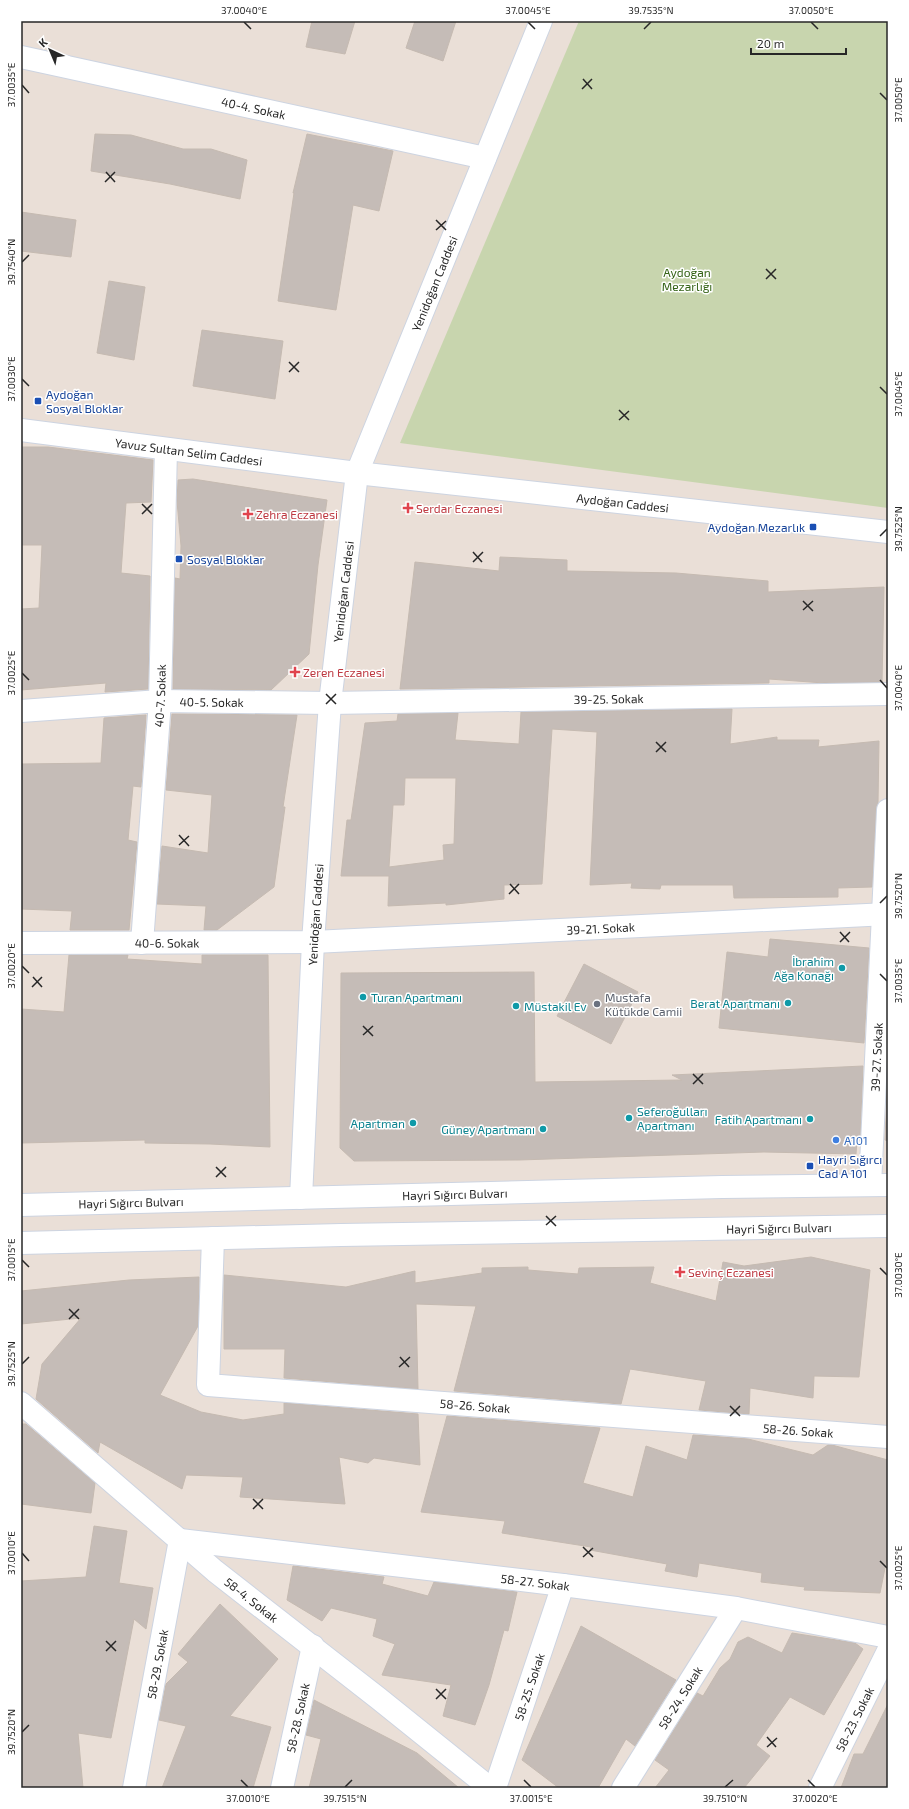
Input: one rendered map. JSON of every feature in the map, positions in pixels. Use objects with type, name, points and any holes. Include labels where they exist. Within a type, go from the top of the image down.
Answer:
[{"type":"street","name":"Yenidoğan Caddesi","points":[[302,1198],[313,942],[330,703],[357,473],[541,21]]},
{"type":"street","name":"40-4. Sokak","points":[[21,57],[485,158]]},
{"type":"street","name":"Yavuz Sultan Selim Caddesi","points":[[21,430],[357,473]]},
{"type":"street","name":"40-7. Sokak","points":[[142,943],[160,701],[166,448]]},
{"type":"street","name":"Aydoğan Caddesi","points":[[357,473],[888,532]]},
{"type":"street","name":"39-25. Sokak","points":[[330,703],[888,694]]},
{"type":"street","name":"40-5. Sokak","points":[[21,711],[160,701],[330,703]]},
{"type":"street","name":"39-27. Sokak","points":[[879,1185],[888,810]]},
{"type":"street","name":"39-21. Sokak","points":[[313,942],[885,914]]},
{"type":"street","name":"40-6. Sokak","points":[[21,943],[313,942]]},
{"type":"street","name":"Hayri Sığırcı Bulvarı","points":[[21,1205],[722,1187],[879,1185]]},
{"type":"street","name":"Hayri Sığırcı Bulvarı","points":[[21,1243],[213,1238],[888,1226]]},
{"type":"street","name":"58-26. Sokak","points":[[213,1238],[208,1385],[888,1437]]},
{"type":"street","name":"58-4. Sokak","points":[[21,1403],[216,1571],[313,1646],[490,1788]]},
{"type":"street","name":"58-27. Sokak","points":[[180,1540],[563,1585],[736,1608],[888,1636]]},
{"type":"street","name":"58-29. Sokak","points":[[134,1788],[180,1540]]},
{"type":"street","name":"58-25. Sokak","points":[[495,1788],[563,1585]]},
{"type":"street","name":"58-24. Sokak","points":[[623,1788],[736,1608]]},
{"type":"street","name":"58-28. Sokak","points":[[282,1788],[313,1646]]},
{"type":"street","name":"58-23. Sokak","points":[[820,1788],[888,1651]]},
{"type":"green space","name":"Aydoğan Mezarlığı","points":[[579,21],[888,21],[888,508],[400,443]]},
{"type":"building","points":[[312,21],[355,21],[345,54],[306,47]]},
{"type":"building","points":[[415,21],[456,21],[443,61],[406,48]]},
{"type":"building","points":[[95,134],[131,135],[183,149],[211,149],[247,160],[240,199],[170,184],[91,171]]},
{"type":"building","points":[[307,134],[393,151],[379,211],[353,205],[336,310],[278,301],[293,193]]},
{"type":"building","points":[[21,212],[76,220],[71,257],[21,251]]},
{"type":"building","points":[[109,281],[145,287],[134,360],[97,353]]},
{"type":"building","points":[[202,330],[283,341],[275,399],[193,386]]},
{"type":"building","points":[[21,447],[48,447],[153,460],[151,502],[126,503],[121,573],[150,576],[148,689],[105,692],[106,683],[21,690],[21,609],[39,608],[42,545],[21,545]]},
{"type":"building","points":[[193,479],[327,500],[318,565],[309,654],[271,690],[173,689],[175,578],[180,579],[181,546],[177,501],[178,480]]},
{"type":"building","points":[[500,557],[567,560],[567,571],[676,573],[768,581],[768,592],[884,587],[882,682],[824,683],[769,679],[769,683],[400,689],[415,562],[499,571]]},
{"type":"building","points":[[732,709],[730,744],[777,737],[777,740],[819,740],[818,747],[879,741],[878,803],[876,809],[872,887],[838,888],[838,897],[734,898],[733,885],[661,885],[660,889],[631,888],[632,883],[590,885],[597,732],[552,729],[542,884],[504,885],[504,899],[446,905],[446,903],[388,906],[389,876],[341,876],[347,820],[351,820],[365,723],[397,721],[398,714],[458,713],[455,740],[519,744],[521,712]],"holes":[[[405,778],[456,778],[454,844],[443,845],[444,860],[389,867],[393,805],[404,805]]]},
{"type":"building","points":[[172,714],[297,715],[283,807],[285,807],[274,887],[217,930],[204,930],[206,906],[157,904],[162,846],[208,853],[212,795],[166,790]]},
{"type":"building","points":[[146,715],[141,787],[133,786],[128,840],[137,842],[129,930],[70,930],[72,911],[21,909],[21,764],[101,763],[104,718]]},
{"type":"building","points":[[770,939],[869,948],[864,1043],[719,1028],[727,952],[768,957]]},
{"type":"building","points":[[69,955],[128,955],[127,959],[202,964],[202,955],[268,955],[270,1147],[145,1143],[145,1140],[21,1143],[21,1009],[64,1012]]},
{"type":"building","name":"Mustafa Kütükde Camii","points":[[584,964],[638,992],[611,1044],[557,1016]]},
{"type":"building","points":[[534,972],[535,1082],[682,1080],[672,1075],[863,1066],[860,1140],[857,1140],[856,1154],[764,1152],[519,1160],[354,1161],[340,1148],[341,973]]},
{"type":"building","points":[[888,1071],[888,1141],[885,1140]]},
{"type":"building","points":[[811,1257],[870,1270],[859,1377],[814,1376],[813,1398],[750,1388],[749,1414],[699,1410],[706,1381],[630,1369],[621,1404],[454,1391],[476,1306],[416,1304],[418,1389],[284,1378],[285,1349],[224,1349],[224,1275],[346,1287],[415,1271],[415,1283],[482,1273],[482,1268],[528,1267],[528,1270],[578,1274],[579,1268],[654,1267],[650,1283],[716,1301],[723,1262],[744,1266]]},
{"type":"building","points":[[199,1277],[198,1326],[160,1395],[201,1412],[243,1420],[284,1414],[284,1403],[418,1414],[420,1465],[374,1458],[368,1463],[339,1457],[345,1504],[240,1497],[243,1477],[186,1475],[182,1489],[100,1442],[98,1453],[36,1399],[42,1364],[81,1318],[21,1324],[21,1291],[129,1280]]},
{"type":"building","points":[[447,1416],[600,1428],[583,1483],[633,1497],[646,1446],[687,1460],[693,1435],[748,1439],[813,1455],[828,1445],[832,1445],[888,1460],[888,1553],[880,1593],[804,1590],[805,1587],[761,1582],[762,1573],[699,1563],[697,1577],[665,1571],[667,1564],[590,1550],[591,1547],[502,1533],[505,1521],[421,1512]]},
{"type":"building","points":[[21,1424],[26,1424],[95,1483],[91,1513],[21,1504]]},
{"type":"building","points":[[94,1526],[127,1531],[119,1583],[153,1588],[146,1629],[134,1619],[111,1738],[78,1733],[83,1788],[21,1788],[21,1581],[86,1577]]},
{"type":"building","points":[[293,1566],[384,1577],[382,1584],[428,1596],[434,1582],[517,1592],[508,1631],[504,1630],[489,1685],[475,1725],[443,1716],[451,1685],[382,1675],[395,1644],[373,1636],[377,1619],[331,1608],[322,1621],[287,1600]]},
{"type":"building","points":[[220,1604],[278,1659],[230,1716],[271,1727],[253,1788],[162,1788],[186,1726],[159,1720],[166,1684],[188,1662],[178,1654]]},
{"type":"building","points":[[581,1626],[676,1680],[635,1746],[626,1739],[598,1788],[559,1788],[522,1760]]},
{"type":"building","points":[[792,1633],[855,1643],[863,1649],[824,1715],[790,1697],[756,1745],[770,1756],[744,1788],[655,1788],[669,1770],[655,1760],[697,1693],[703,1696],[720,1668],[730,1659],[738,1642],[748,1637],[782,1653]]},
{"type":"building","points":[[314,1700],[417,1753],[459,1788],[309,1788],[321,1739],[306,1735]]},
{"type":"building","points":[[888,1704],[888,1788],[841,1788],[854,1754],[863,1754]]},
{"type":"place","name":"Aydoğan Sosyal Bloklar","points":[[38,401]]},
{"type":"place","name":"Serdar Eczanesi","points":[[408,508]]},
{"type":"place","name":"Zehra Eczanesi","points":[[248,514]]},
{"type":"place","name":"Aydoğan Mezarlık","points":[[813,527]]},
{"type":"place","name":"Sosyal Bloklar","points":[[179,559]]},
{"type":"place","name":"Zeren Eczanesi","points":[[295,672]]},
{"type":"place","name":"İbrahim Ağa Konağı","points":[[842,968]]},
{"type":"place","name":"Turan Apartmanı","points":[[363,997]]},
{"type":"place","name":"Berat Apartmanı","points":[[788,1003]]},
{"type":"place","name":"Mustafa Kütükde Camii","points":[[597,1004]]},
{"type":"place","name":"Müstakil Ev","points":[[516,1006]]},
{"type":"place","name":"Seferoğulları Apartmanı","points":[[629,1118]]},
{"type":"place","name":"Fatih Apartmanı","points":[[810,1119]]},
{"type":"place","name":"Apartman","points":[[413,1123]]},
{"type":"place","name":"Güney Apartmanı","points":[[543,1129]]},
{"type":"place","name":"A101","points":[[836,1140]]},
{"type":"place","name":"Hayri Sığırcı Cad A 101","points":[[810,1166]]},
{"type":"place","name":"Sevinç Eczanesi","points":[[680,1272]]}]
